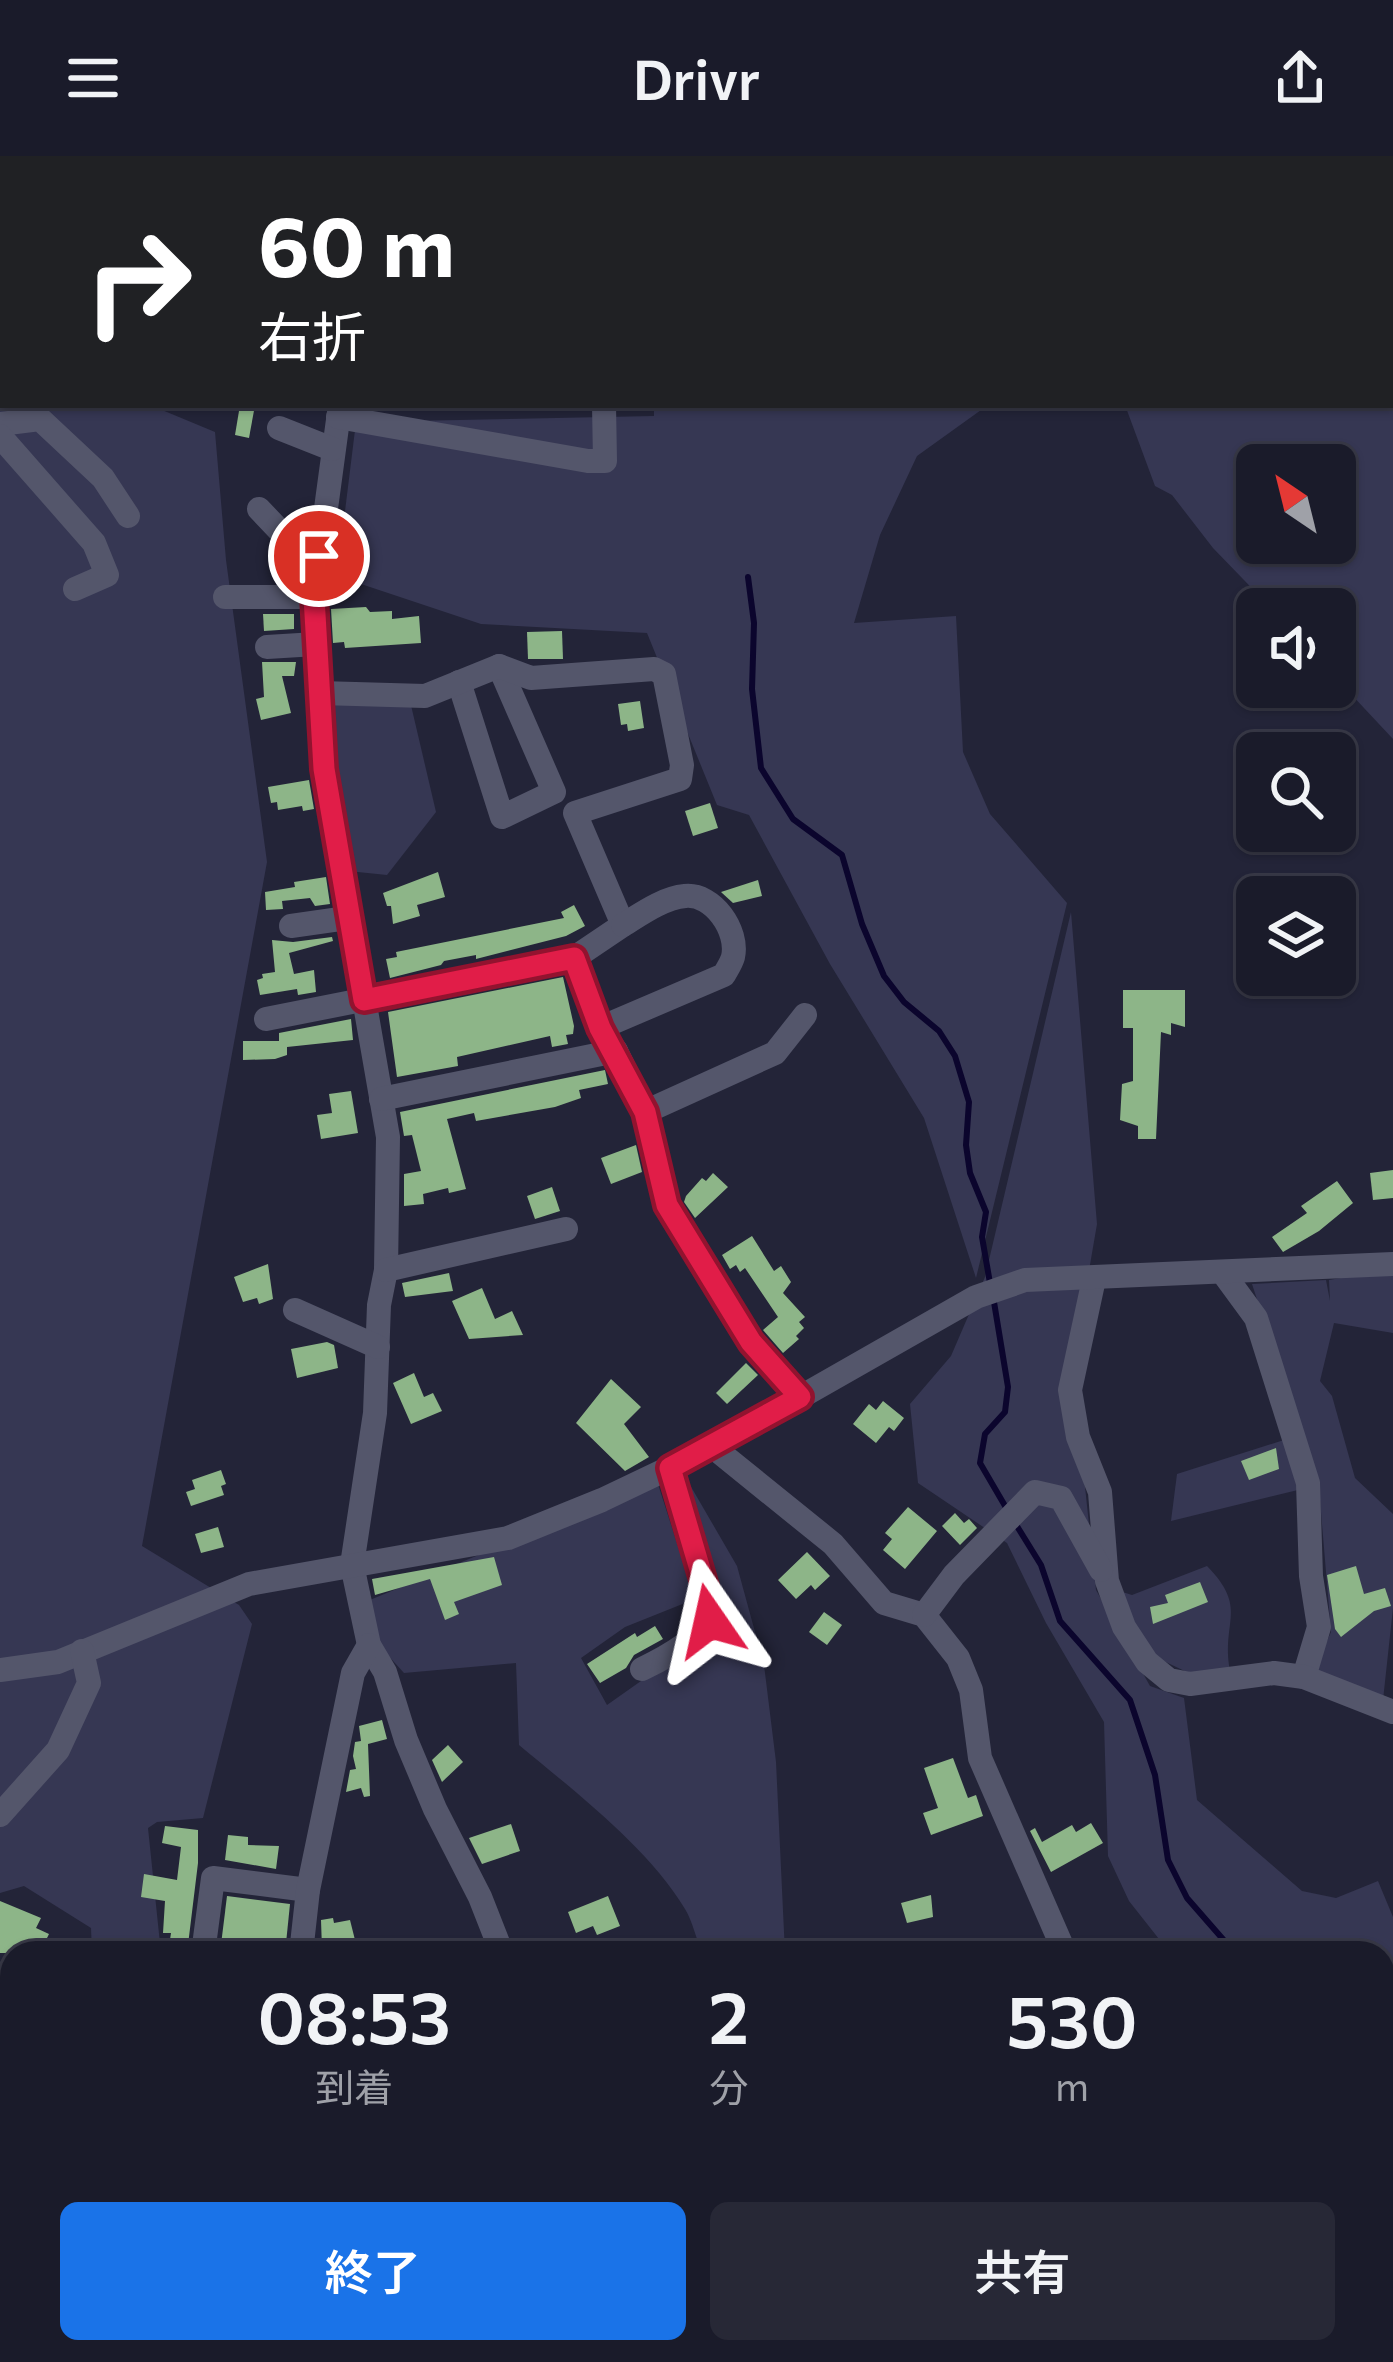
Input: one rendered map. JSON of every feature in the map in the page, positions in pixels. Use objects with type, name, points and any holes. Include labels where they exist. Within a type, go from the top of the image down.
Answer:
[{"type":"street","points":[[497,1941],[406,1740],[385,1672],[369,1645],[352,1565],[375,1413],[386,1270],[388,1136],[324,769],[314,597],[339,411],[604,461],[604,408]]},
{"type":"street","points":[[0,424],[40,419],[103,478],[128,516]]},
{"type":"street","points":[[279,428],[332,449]]},
{"type":"street","points":[[0,436],[94,543],[107,575],[75,589]]},
{"type":"street","points":[[260,509],[296,548],[319,556]]},
{"type":"street","points":[[225,597],[314,597]]},
{"type":"street","points":[[267,647],[316,644]]},
{"type":"street","points":[[320,693],[425,696],[499,666],[531,678],[654,669],[664,674],[682,765],[680,779],[575,813]]},
{"type":"street","points":[[499,666],[554,792],[575,813],[623,925]]},
{"type":"street","points":[[459,682],[502,817],[554,792]]},
{"type":"street","points":[[266,1019],[574,958],[656,906],[683,896],[698,897],[719,910],[734,955],[724,974],[600,1028]]},
{"type":"street","points":[[291,926],[347,918]]},
{"type":"street","points":[[574,958],[600,1028],[645,1112],[667,1205],[751,1342],[800,1397]]},
{"type":"street","points":[[645,1112],[775,1053],[805,1016]]},
{"type":"street","points":[[381,1099],[616,1052]]},
{"type":"street","points":[[386,1270],[566,1229]]},
{"type":"street","points":[[0,1670],[58,1662],[249,1584],[508,1538],[713,1447],[976,1297],[1025,1280],[1393,1264]]},
{"type":"street","points":[[1222,1273],[1256,1318],[1308,1483],[1311,1576],[1319,1627],[1304,1677]]},
{"type":"street","points":[[1094,1279],[1070,1390],[1078,1437],[1100,1492],[1107,1581]]},
{"type":"street","points":[[295,1310],[378,1347]]},
{"type":"street","points":[[713,1447],[833,1544],[884,1603],[924,1615],[958,1658],[971,1690],[980,1758],[1060,1941]]},
{"type":"street","points":[[642,1669],[664,1659],[710,1621],[712,1610],[670,1468]]},
{"type":"street","points":[[924,1615],[954,1575],[1036,1492],[1061,1498],[1107,1581],[1124,1627],[1147,1662],[1169,1679],[1190,1684],[1274,1673],[1304,1677],[1393,1712]]},
{"type":"street","points":[[303,1941],[308,1890],[353,1673],[369,1645]]},
{"type":"street","points":[[0,1815],[58,1750],[89,1684],[82,1651]]},
{"type":"street","points":[[205,1941],[213,1878],[308,1890]]},
{"type":"shaded area","points":[[0,408],[157,408],[215,432],[226,560],[267,862],[142,1546],[239,1605],[252,1624],[203,1818],[157,1822],[148,1828],[160,1941],[92,1941],[91,1928],[24,1886],[0,1893]]},
{"type":"shaded area","points":[[654,408],[984,408],[917,456],[880,535],[854,623],[956,616],[963,752],[990,814],[1067,903],[976,1278],[924,1118],[830,964],[749,815],[717,805],[647,633],[481,624],[337,576],[356,422],[654,416]]},
{"type":"shaded area","points":[[1126,408],[1393,408],[1393,739],[1356,699],[1356,588],[1252,588],[1172,495],[1155,486]]},
{"type":"shaded area","points":[[324,698],[410,701],[436,812],[387,875],[348,871]]},
{"type":"shaded area","points":[[1071,912],[1097,1224],[1080,1323],[1083,1468],[1096,1590],[1150,1686],[1184,1698],[1197,1800],[1302,1891],[1336,1898],[1378,1881],[1393,1917],[1393,1941],[1161,1941],[1129,1901],[1108,1856],[1104,1722],[1046,1623],[1007,1543],[918,1483],[910,1404],[951,1356],[985,1277]]},
{"type":"shaded area","points":[[1393,1269],[1393,1333],[1334,1323],[1320,1381],[1332,1396],[1355,1478],[1393,1514],[1393,1608],[1383,1700],[1313,1672],[1331,1632],[1319,1488],[1252,1284],[1326,1280],[1330,1301],[1329,1280]]},
{"type":"shaded area","points":[[1284,1440],[1302,1489],[1171,1521],[1177,1474]]},
{"type":"shaded area","points":[[657,1481],[695,1599],[625,1627],[581,1658],[607,1705],[726,1621],[681,1489],[690,1485],[737,1566],[764,1665],[776,1762],[784,1941],[698,1941],[685,1909],[651,1864],[609,1821],[519,1745],[516,1663],[404,1673],[375,1641],[365,1602]]},
{"type":"shaded area","points":[[1207,1566],[1230,1605],[1230,1670],[1191,1674],[1153,1656],[1116,1590],[1132,1595]]},
{"type":"building","points":[[240,408],[254,408],[249,438],[235,435]]},
{"type":"building","points":[[366,607],[370,612],[392,611],[392,619],[419,616],[421,643],[345,648],[344,642],[333,643],[331,609]]},
{"type":"building","points":[[263,614],[294,614],[294,629],[264,631]]},
{"type":"building","points":[[562,631],[563,659],[528,659],[527,632]]},
{"type":"building","points":[[262,662],[296,662],[294,676],[282,676],[291,713],[261,720],[256,699],[264,697]]},
{"type":"building","points":[[640,701],[644,728],[628,731],[627,724],[621,725],[618,704]]},
{"type":"building","points":[[309,780],[314,809],[278,810],[277,802],[271,803],[268,787]]},
{"type":"building","points":[[710,803],[718,828],[693,836],[685,811]]},
{"type":"building","points":[[438,872],[445,897],[417,905],[420,916],[393,924],[391,906],[383,893]]},
{"type":"building","points":[[326,877],[330,904],[315,906],[310,898],[282,901],[283,909],[266,910],[265,892]]},
{"type":"building","points":[[758,880],[762,896],[733,903],[721,892]]},
{"type":"building","points":[[574,905],[585,926],[566,936],[476,959],[476,955],[444,961],[390,978],[386,959],[397,957],[396,952],[564,918],[561,912]]},
{"type":"building","points":[[332,937],[333,941],[289,953],[294,974],[314,970],[316,992],[298,995],[297,989],[260,995],[257,980],[275,972],[272,940]]},
{"type":"building","points":[[563,977],[574,1026],[573,1034],[566,1035],[568,1044],[552,1047],[550,1036],[457,1057],[458,1066],[397,1077],[388,1012]]},
{"type":"building","points":[[1123,990],[1185,990],[1185,1027],[1171,1023],[1171,1035],[1161,1032],[1156,1139],[1138,1139],[1138,1126],[1120,1120],[1122,1084],[1133,1081],[1133,1028],[1123,1028]]},
{"type":"building","points":[[351,1019],[353,1040],[287,1047],[287,1055],[275,1059],[243,1060],[243,1041],[279,1041],[279,1033]]},
{"type":"building","points":[[605,1070],[608,1084],[579,1090],[581,1098],[555,1107],[476,1121],[474,1113],[447,1119],[466,1189],[423,1194],[424,1204],[404,1206],[404,1174],[421,1171],[412,1135],[404,1136],[400,1112]]},
{"type":"building","points":[[351,1091],[358,1133],[321,1139],[317,1115],[332,1113],[329,1094]]},
{"type":"building","points":[[636,1145],[642,1172],[611,1184],[601,1158]]},
{"type":"building","points":[[1393,1170],[1393,1198],[1373,1200],[1370,1173]]},
{"type":"building","points":[[713,1173],[728,1187],[695,1218],[684,1202],[686,1196]]},
{"type":"building","points":[[1337,1181],[1353,1203],[1283,1252],[1272,1237],[1307,1213],[1301,1206]]},
{"type":"building","points":[[552,1187],[560,1211],[535,1219],[527,1196]]},
{"type":"building","points":[[752,1236],[774,1271],[781,1266],[791,1282],[783,1293],[805,1317],[799,1322],[804,1328],[796,1336],[799,1339],[783,1353],[763,1330],[778,1317],[745,1268],[740,1272],[736,1265],[730,1269],[722,1255]]},
{"type":"building","points":[[268,1264],[273,1299],[243,1302],[234,1277]]},
{"type":"building","points":[[449,1273],[453,1291],[405,1297],[402,1283]]},
{"type":"building","points":[[482,1288],[495,1319],[512,1311],[523,1335],[469,1339],[452,1301]]},
{"type":"building","points":[[327,1342],[334,1345],[338,1368],[297,1378],[291,1349]]},
{"type":"building","points":[[746,1363],[758,1375],[727,1404],[716,1393]]},
{"type":"building","points":[[414,1373],[424,1397],[433,1393],[442,1411],[411,1424],[393,1383]]},
{"type":"building","points":[[611,1379],[641,1407],[624,1424],[649,1457],[625,1471],[576,1423]]},
{"type":"building","points":[[883,1401],[904,1418],[876,1443],[853,1424],[869,1404],[876,1410]]},
{"type":"building","points":[[1276,1448],[1279,1469],[1249,1480],[1241,1461]]},
{"type":"building","points":[[221,1470],[224,1495],[191,1506],[186,1492],[195,1489],[192,1480]]},
{"type":"building","points":[[908,1507],[937,1531],[905,1569],[883,1550],[892,1539],[885,1533]]},
{"type":"building","points":[[955,1513],[977,1528],[960,1545],[942,1526]]},
{"type":"building","points":[[218,1527],[224,1547],[201,1553],[195,1534]]},
{"type":"building","points":[[807,1552],[830,1576],[796,1599],[778,1580]]},
{"type":"building","points":[[494,1557],[502,1585],[454,1602],[459,1614],[445,1620],[430,1579],[375,1595],[372,1579]]},
{"type":"building","points":[[1356,1566],[1364,1594],[1385,1588],[1391,1606],[1374,1611],[1341,1637],[1335,1629],[1327,1575]]},
{"type":"building","points":[[1200,1582],[1208,1602],[1153,1624],[1150,1607],[1168,1603],[1165,1595]]},
{"type":"building","points":[[824,1612],[842,1625],[827,1645],[809,1632]]},
{"type":"building","points":[[655,1626],[663,1639],[600,1683],[587,1664],[635,1633],[637,1637]]},
{"type":"building","points":[[382,1720],[387,1739],[368,1744],[370,1796],[364,1797],[361,1788],[346,1792],[350,1770],[356,1769],[353,1756],[355,1742],[361,1741],[359,1726]]},
{"type":"building","points":[[448,1745],[463,1762],[442,1782],[432,1760]]},
{"type":"building","points":[[953,1758],[968,1798],[976,1795],[983,1816],[931,1835],[923,1813],[938,1808],[924,1768]]},
{"type":"building","points":[[1091,1823],[1103,1843],[1051,1872],[1030,1831],[1035,1828],[1042,1842],[1072,1825],[1076,1832]]},
{"type":"building","points":[[511,1824],[520,1851],[482,1864],[469,1838]]},
{"type":"building","points":[[165,1826],[198,1830],[188,1941],[170,1941],[171,1933],[163,1933],[165,1901],[141,1897],[144,1874],[177,1880],[181,1847],[162,1843]]},
{"type":"building","points":[[228,1835],[248,1837],[248,1845],[279,1846],[276,1869],[225,1860]]},
{"type":"building","points":[[931,1895],[933,1917],[907,1923],[901,1903]]},
{"type":"building","points":[[227,1896],[290,1904],[286,1941],[221,1941]]},
{"type":"building","points":[[608,1896],[620,1926],[597,1935],[593,1926],[576,1933],[568,1912]]},
{"type":"building","points":[[0,1901],[41,1918],[36,1928],[49,1934],[46,1941],[0,1941]]},
{"type":"building","points":[[321,1920],[350,1920],[355,1941],[322,1941]]},
{"type":"waterway","points":[[748,577],[754,623],[752,689],[761,768],[793,819],[842,855],[862,924],[884,976],[904,1002],[939,1031],[955,1056],[969,1102],[966,1145],[970,1173],[986,1212],[982,1237],[990,1283]]},
{"type":"waterway","points":[[993,1296],[1008,1387],[1005,1412],[985,1434],[980,1463],[1008,1511]]},
{"type":"waterway","points":[[1015,1523],[1041,1565],[1060,1621],[1130,1700],[1155,1775],[1168,1860],[1187,1898],[1225,1941]]},
{"type":"route","points":[[319,556],[314,597],[324,769],[364,1000],[574,958],[600,1028],[645,1112],[667,1205],[751,1342],[800,1397],[670,1468],[712,1610],[710,1621]]}]
